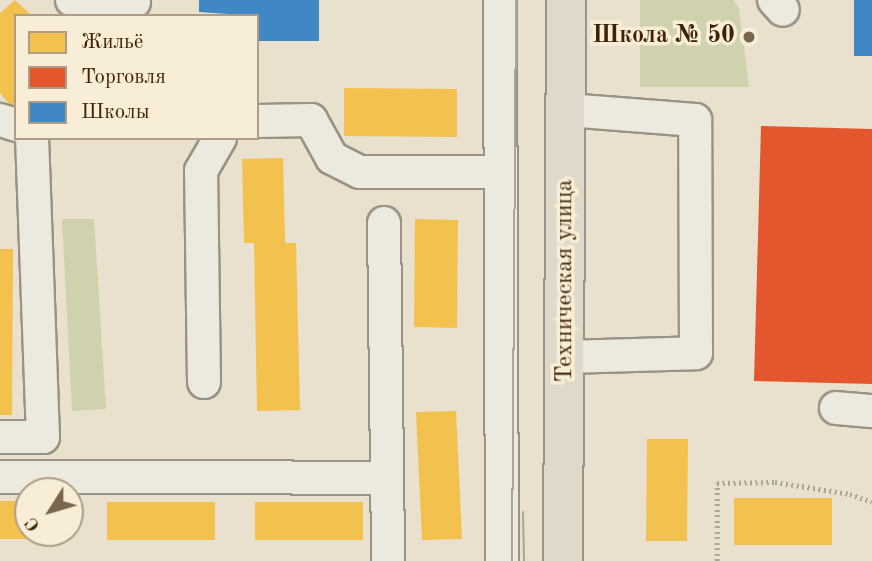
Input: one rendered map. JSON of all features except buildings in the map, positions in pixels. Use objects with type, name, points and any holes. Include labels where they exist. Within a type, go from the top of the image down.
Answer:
[{"type":"main road","name":"Техническая улица","points":[[563,561],[566,0]]},
{"type":"street","points":[[72,0],[134,2]]},
{"type":"street","points":[[500,0],[502,561]]},
{"type":"street","points":[[565,357],[696,353],[695,120],[566,110]]},
{"type":"street","points":[[259,121],[311,120],[332,159],[360,172],[501,172]]},
{"type":"street","points":[[0,437],[43,437],[32,140]]},
{"type":"street","points":[[204,382],[201,171],[219,140]]},
{"type":"street","points":[[384,223],[383,478],[387,561]]},
{"type":"street","points":[[836,408],[872,411]]},
{"type":"street","points":[[0,477],[383,478]]},
{"type":"path","points":[[717,561],[717,483],[775,482],[850,494],[872,502]]},
{"type":"green space","points":[[640,0],[733,0],[739,8],[749,87],[640,87]]},
{"type":"green space","points":[[62,219],[94,219],[106,409],[72,411]]},
{"type":"tram line","points":[[512,561],[516,0]]},
{"type":"tram line","points":[[523,512],[524,561]]},
{"type":"place","name":"Школа № 50","points":[[749,37]]}]
